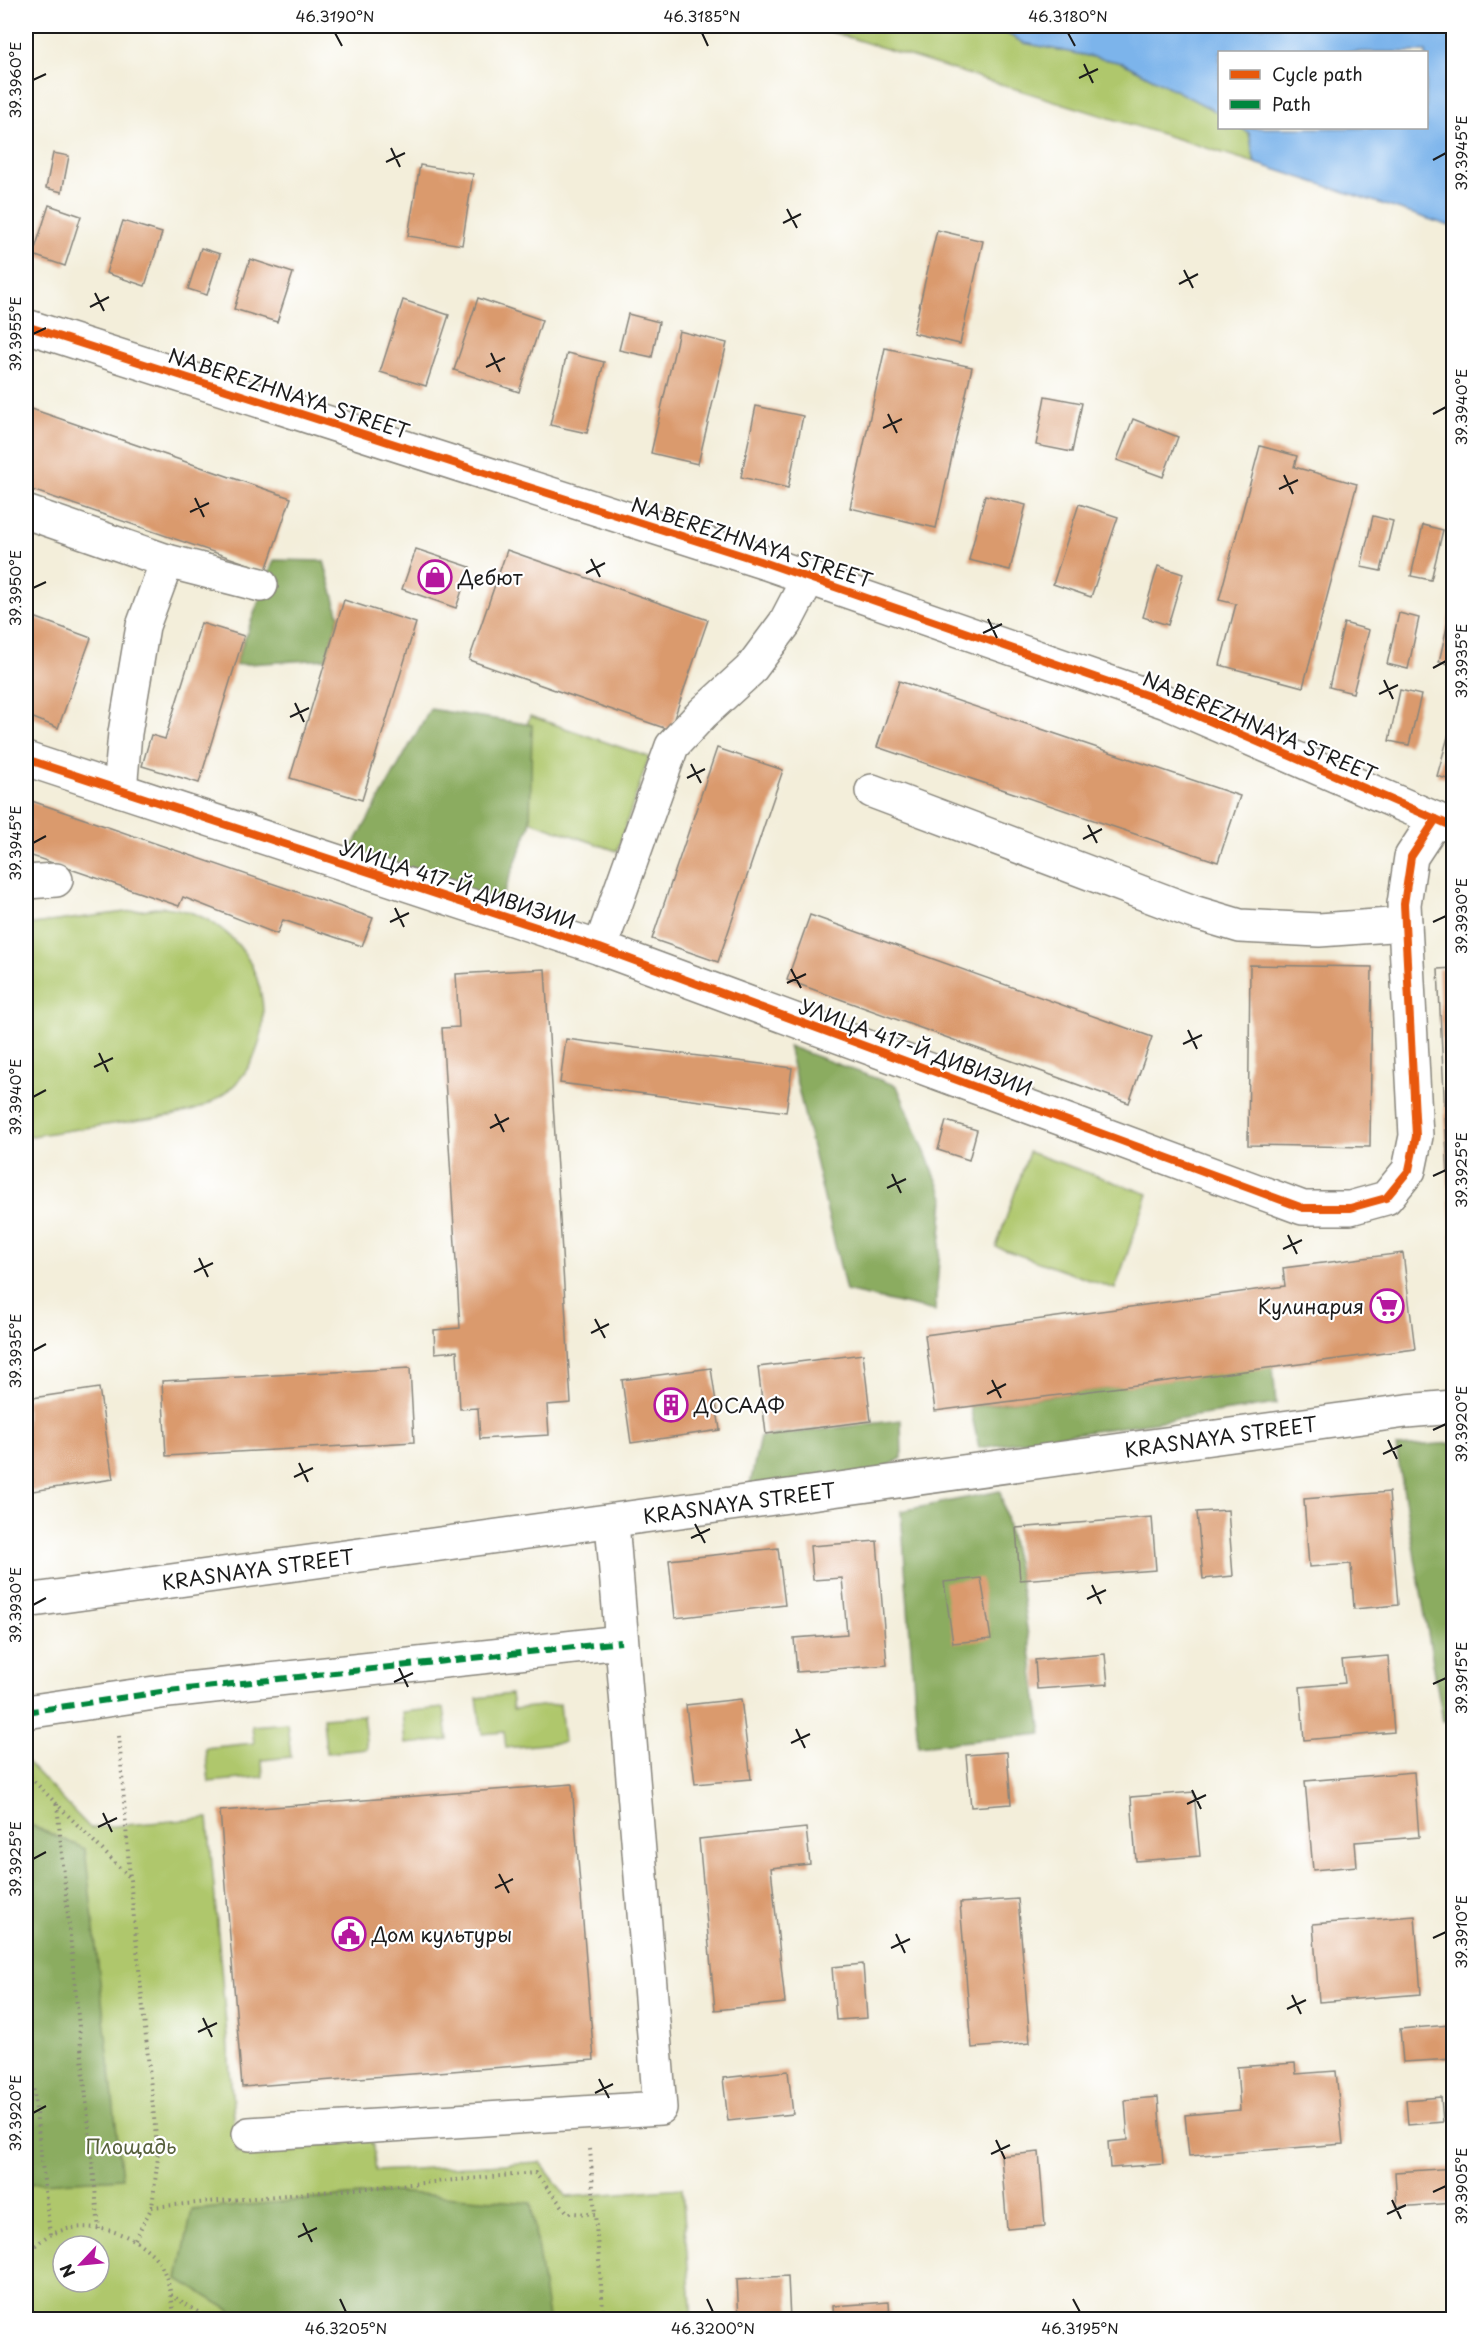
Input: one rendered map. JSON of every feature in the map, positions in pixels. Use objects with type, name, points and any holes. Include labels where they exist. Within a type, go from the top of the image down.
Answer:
[{"type":"street","name":"NABEREZHNAYA STREET","points":[[26,326],[809,577],[1166,702],[1445,823]]},
{"type":"street","points":[[26,512],[167,561],[261,585]]},
{"type":"street","points":[[120,790],[125,733],[143,627],[167,561]]},
{"type":"street","points":[[600,948],[672,746],[703,713],[750,670],[785,623],[809,577]]},
{"type":"street","name":"УЛИЦА 417-Й ДИВИЗИИ","points":[[26,759],[600,948],[1303,1208],[1350,1208],[1386,1198],[1409,1170],[1416,1136],[1404,904],[1411,857],[1445,823]]},
{"type":"street","points":[[872,791],[1182,908],[1240,926],[1319,930],[1405,924]]},
{"type":"street","name":"KRASNAYA STREET","points":[[26,1601],[1406,1411],[1454,1407]]},
{"type":"street","points":[[249,2134],[660,2108],[612,1522]]},
{"type":"street","points":[[26,1712],[168,1691],[621,1642]]},
{"type":"path","points":[[116,1700],[130,1879],[158,2157],[152,2207],[135,2239]]},
{"type":"path","points":[[26,1773],[130,1879]]},
{"type":"path","points":[[57,1803],[99,2229]]},
{"type":"path","points":[[26,2024],[27,2054],[50,2234]]},
{"type":"path","points":[[587,2112],[604,2319]]},
{"type":"path","points":[[152,2207],[535,2173],[568,2213],[595,2214]]},
{"type":"path","points":[[26,2253],[50,2234],[75,2226],[99,2229],[135,2239],[156,2258],[168,2279],[173,2319]]},
{"type":"path","points":[[26,2238],[33,2247]]},
{"type":"path","points":[[171,2295],[211,2319]]},
{"type":"green space","points":[[812,26],[993,26],[1024,43],[1123,63],[1218,112],[1218,129],[1243,129],[1249,133],[1255,163]]},
{"type":"green space","points":[[274,560],[324,561],[339,616],[326,659],[235,665]]},
{"type":"green space","points":[[430,709],[532,725],[530,825],[500,902],[348,855]]},
{"type":"green space","points":[[530,716],[649,757],[617,851],[498,810]]},
{"type":"green space","points":[[164,907],[200,916],[228,934],[248,960],[260,990],[263,1021],[256,1053],[238,1081],[210,1103],[192,1111],[26,1137],[26,925]]},
{"type":"green space","points":[[788,1046],[897,1086],[944,1197],[935,1311],[846,1291]]},
{"type":"green space","points":[[1029,1152],[1148,1194],[1115,1289],[996,1247]]},
{"type":"green space","points":[[1273,1366],[1276,1404],[979,1448],[970,1407]]},
{"type":"green space","points":[[901,1420],[902,1458],[870,1477],[748,1494],[760,1437]]},
{"type":"green space","points":[[1453,1443],[1454,1720],[1443,1721],[1396,1447]]},
{"type":"green space","points":[[1000,1491],[1020,1580],[1042,1734],[918,1746],[901,1511]]},
{"type":"green space","points":[[511,1694],[513,1709],[560,1704],[564,1742],[506,1748],[504,1732],[482,1734],[477,1698]]},
{"type":"green space","points":[[444,1708],[448,1740],[405,1744],[402,1712]]},
{"type":"green space","points":[[363,1715],[367,1749],[326,1753],[323,1718]]},
{"type":"green space","points":[[287,1723],[291,1757],[262,1760],[263,1777],[209,1782],[205,1748],[254,1743],[252,1726]]},
{"type":"green space","name":"Площадь","points":[[26,1761],[90,1828],[208,1818],[237,2152],[372,2139],[376,2171],[540,2162],[567,2197],[682,2188],[692,2319],[26,2319]]},
{"type":"green space","points":[[26,1823],[85,1849],[122,2178],[26,2184]]},
{"type":"green space","points":[[393,2192],[531,2203],[548,2319],[244,2319],[178,2279],[192,2210]]},
{"type":"water","points":[[993,26],[1453,26],[1453,227],[1255,163],[1249,133],[1243,129],[1428,129],[1428,51],[1218,51],[1218,112],[1123,63],[1024,43]]},
{"type":"building","points":[[53,153],[69,156],[62,192],[46,188]]},
{"type":"building","points":[[420,165],[473,174],[462,245],[408,236]]},
{"type":"building","points":[[49,205],[81,216],[65,266],[33,255]]},
{"type":"building","points":[[123,221],[162,233],[145,286],[106,273]]},
{"type":"building","points":[[937,230],[983,241],[960,344],[913,333]]},
{"type":"building","points":[[201,248],[220,254],[207,295],[188,289]]},
{"type":"building","points":[[250,259],[293,273],[277,322],[234,309]]},
{"type":"building","points":[[478,298],[542,320],[519,392],[454,370]]},
{"type":"building","points":[[403,300],[449,315],[426,386],[380,372]]},
{"type":"building","points":[[628,314],[659,322],[652,357],[619,350]]},
{"type":"building","points":[[679,331],[727,343],[698,464],[651,453]]},
{"type":"building","points":[[885,348],[972,367],[936,528],[850,508]]},
{"type":"building","points":[[567,353],[604,362],[587,433],[550,425]]},
{"type":"building","points":[[1045,396],[1082,403],[1072,452],[1036,445]]},
{"type":"building","points":[[756,406],[803,416],[788,488],[741,477]]},
{"type":"building","points":[[26,407],[291,498],[266,570],[26,488]]},
{"type":"building","points":[[1133,419],[1178,437],[1163,477],[1117,460]]},
{"type":"building","points":[[1260,446],[1297,456],[1294,467],[1357,484],[1303,687],[1220,665],[1236,604],[1219,600]]},
{"type":"building","points":[[985,495],[1026,505],[1010,570],[969,560]]},
{"type":"building","points":[[1079,504],[1118,517],[1091,597],[1053,584]]},
{"type":"building","points":[[1373,516],[1393,521],[1381,571],[1361,567]]},
{"type":"building","points":[[1423,525],[1443,530],[1431,580],[1411,576]]},
{"type":"building","points":[[416,549],[470,567],[456,608],[402,589]]},
{"type":"building","points":[[507,550],[708,620],[670,730],[469,660]]},
{"type":"building","points":[[1158,566],[1183,574],[1168,625],[1143,617]]},
{"type":"building","points":[[344,600],[416,623],[362,800],[290,778]]},
{"type":"building","points":[[1454,600],[1454,665],[1439,662]]},
{"type":"building","points":[[1399,613],[1419,618],[1408,669],[1387,664]]},
{"type":"building","points":[[26,614],[91,638],[58,728],[26,715]]},
{"type":"building","points":[[201,623],[244,636],[199,783],[142,766],[151,735],[165,739]]},
{"type":"building","points":[[1344,623],[1369,630],[1353,693],[1329,687]]},
{"type":"building","points":[[899,681],[1240,796],[1218,862],[877,747]]},
{"type":"building","points":[[1400,690],[1421,695],[1409,745],[1389,741]]},
{"type":"building","points":[[1454,719],[1454,781],[1437,776]]},
{"type":"building","points":[[717,748],[783,770],[718,962],[652,939]]},
{"type":"building","points":[[26,799],[373,918],[362,946],[283,920],[277,934],[183,897],[179,906],[26,854]]},
{"type":"building","points":[[810,915],[1152,1037],[1129,1103],[787,980]]},
{"type":"building","points":[[1250,965],[1372,967],[1370,1147],[1248,1145]]},
{"type":"building","points":[[1454,968],[1454,1260],[1452,1260],[1438,969]]},
{"type":"building","points":[[545,969],[571,1403],[547,1405],[549,1435],[480,1439],[478,1408],[460,1409],[457,1351],[435,1353],[434,1330],[460,1328],[442,1028],[459,1027],[456,974]]},
{"type":"building","points":[[566,1039],[792,1068],[786,1112],[560,1083]]},
{"type":"building","points":[[946,1121],[977,1130],[969,1160],[938,1150]]},
{"type":"building","points":[[1403,1253],[1415,1349],[935,1411],[925,1335],[1285,1286],[1283,1268]]},
{"type":"building","points":[[863,1354],[871,1421],[766,1434],[758,1367]]},
{"type":"building","points":[[410,1368],[414,1442],[166,1456],[162,1381]]},
{"type":"building","name":"ДОСААФ","points":[[711,1368],[720,1430],[631,1443],[622,1380]]},
{"type":"building","points":[[99,1388],[113,1479],[26,1492],[26,1399]]},
{"type":"building","points":[[1389,1492],[1398,1605],[1354,1609],[1351,1564],[1309,1567],[1304,1499]]},
{"type":"building","points":[[1228,1510],[1233,1576],[1203,1579],[1197,1512]]},
{"type":"building","points":[[1152,1517],[1156,1570],[1020,1580],[1016,1528]]},
{"type":"building","points":[[877,1541],[887,1665],[797,1672],[794,1638],[847,1634],[842,1578],[813,1580],[810,1546]]},
{"type":"building","points":[[778,1548],[785,1605],[675,1618],[669,1560]]},
{"type":"building","points":[[981,1578],[991,1639],[953,1643],[944,1582]]},
{"type":"building","points":[[1105,1654],[1108,1684],[1037,1689],[1035,1660]]},
{"type":"building","points":[[1388,1656],[1394,1732],[1304,1740],[1300,1687],[1345,1683],[1342,1660]]},
{"type":"building","points":[[741,1699],[751,1779],[695,1784],[686,1705]]},
{"type":"building","points":[[1007,1752],[1011,1804],[971,1807],[966,1755]]},
{"type":"building","points":[[1414,1772],[1419,1837],[1355,1842],[1357,1866],[1313,1870],[1305,1781]]},
{"type":"building","points":[[572,1784],[594,2060],[242,2087],[220,1811]]},
{"type":"building","points":[[1194,1792],[1200,1856],[1136,1861],[1131,1797]]},
{"type":"building","points":[[806,1828],[810,1864],[771,1868],[785,2003],[715,2010],[699,1839]]},
{"type":"building","points":[[1018,1899],[1030,2043],[972,2048],[960,1903]]},
{"type":"building","points":[[1415,1916],[1421,1994],[1319,2002],[1313,1924]]},
{"type":"building","points":[[863,1964],[867,2018],[836,2020],[832,1967]]},
{"type":"building","points":[[1450,2025],[1453,2059],[1403,2062],[1400,2029]]},
{"type":"building","points":[[1295,2063],[1296,2074],[1336,2071],[1343,2144],[1189,2156],[1185,2115],[1240,2110],[1237,2067]]},
{"type":"building","points":[[788,2071],[793,2114],[728,2121],[723,2078]]},
{"type":"building","points":[[1158,2097],[1163,2164],[1110,2168],[1108,2142],[1128,2140],[1125,2100]]},
{"type":"building","points":[[1441,2097],[1443,2122],[1408,2125],[1406,2100]]},
{"type":"building","points":[[1039,2152],[1045,2226],[1007,2229],[1001,2156]]},
{"type":"building","points":[[1454,2168],[1454,2203],[1397,2207],[1395,2172]]},
{"type":"building","points":[[788,2276],[790,2320],[739,2320],[737,2279]]},
{"type":"building","points":[[889,2302],[890,2320],[834,2320],[833,2306]]},
{"type":"building","points":[[1454,2315],[1454,2320],[1423,2320],[1423,2318]]},
{"type":"marked path","points":[[26,1712],[168,1691],[621,1642]]},
{"type":"cycle path","points":[[26,326],[766,563],[1166,702],[1454,827]]},
{"type":"cycle path","points":[[26,759],[600,948],[1303,1208],[1350,1208],[1386,1198],[1409,1170],[1416,1136],[1404,904],[1411,857],[1436,819]]},
{"type":"place","name":"Дебют","points":[[435,577]]},
{"type":"place","name":"Кулинария","points":[[1387,1306]]},
{"type":"place","name":"ДОСААФ","points":[[671,1405]]},
{"type":"place","name":"Дом культуры","points":[[349,1934]]}]
